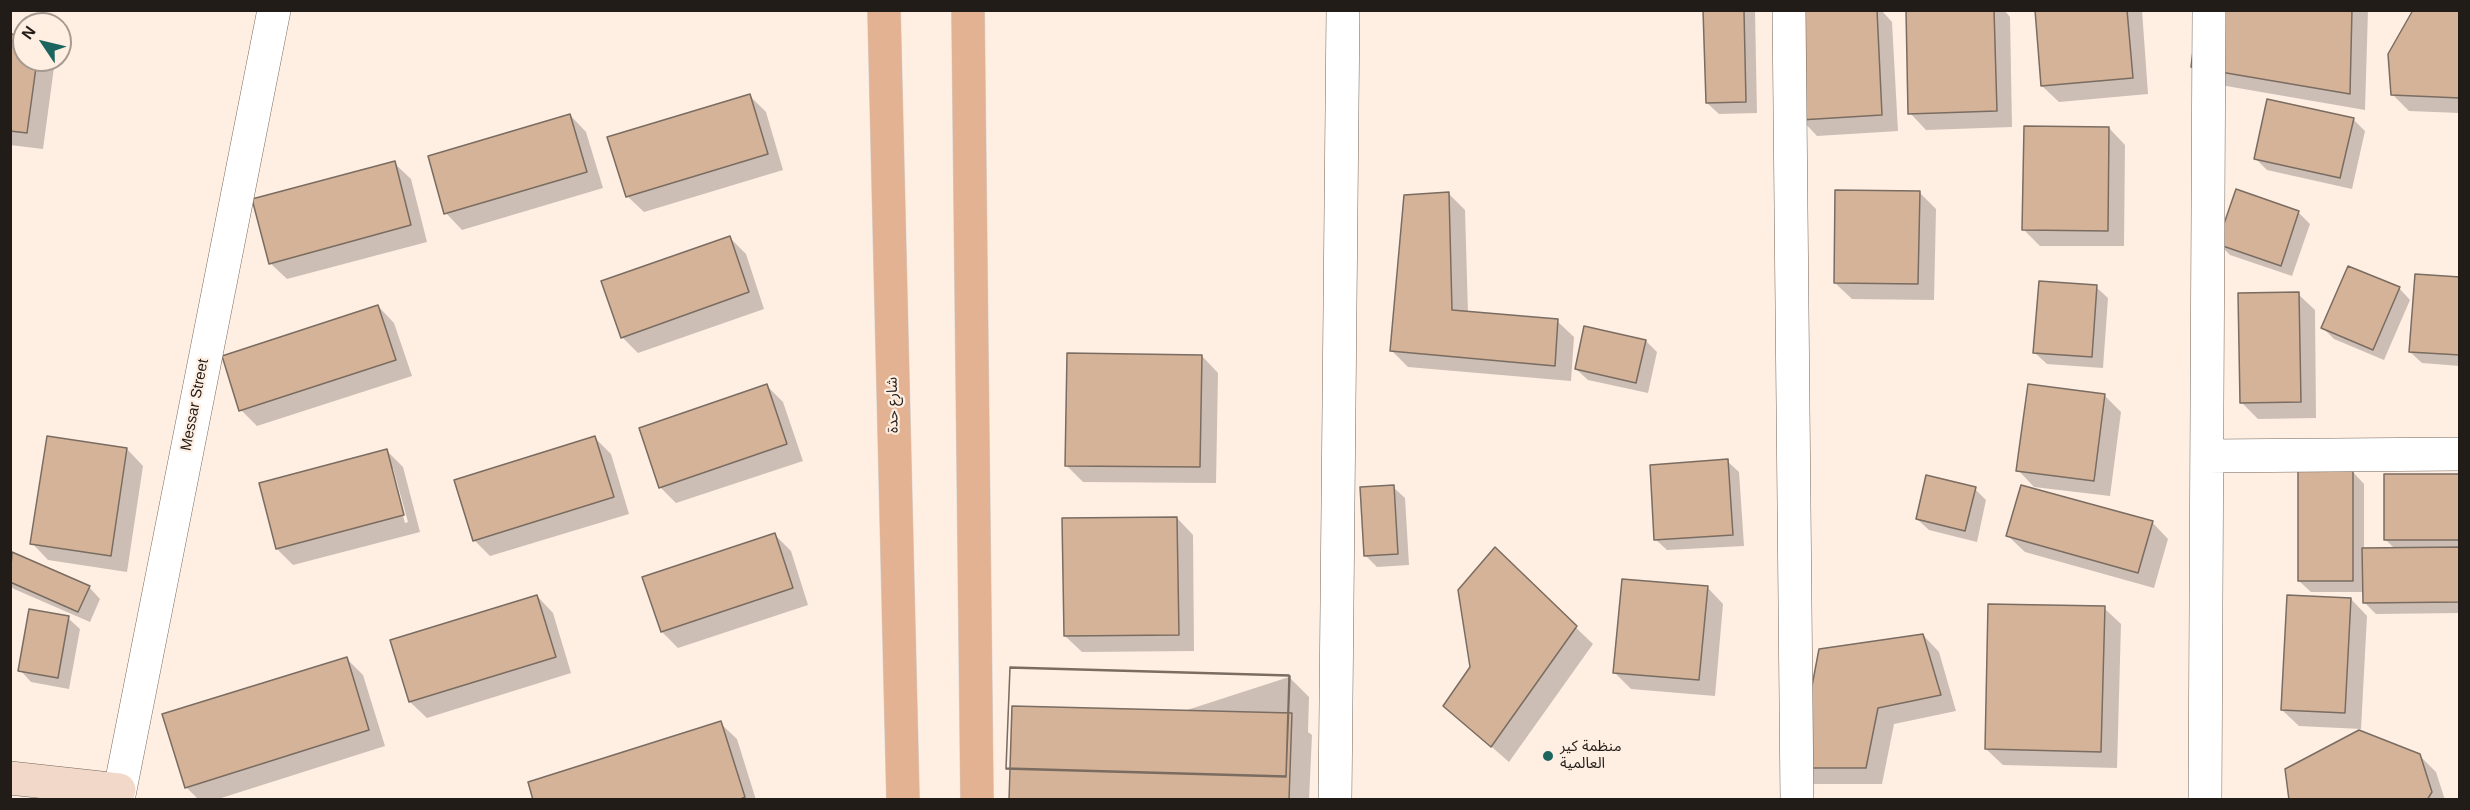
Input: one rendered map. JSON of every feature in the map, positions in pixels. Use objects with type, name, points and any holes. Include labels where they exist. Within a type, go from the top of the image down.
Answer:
[{"type":"main road","name":"شارع حدة","points":[[884,10],[903,800]]},
{"type":"main road","points":[[968,10],[977,800]]},
{"type":"street","name":"Messar Street","points":[[119,795],[274,10]]},
{"type":"street","points":[[1335,800],[1344,10]]},
{"type":"street","points":[[1789,10],[1797,800]]},
{"type":"street","points":[[2205,800],[2209,10]]},
{"type":"street","points":[[2207,456],[2460,453]]},
{"type":"street","points":[[10,778],[119,795]]},
{"type":"building","points":[[1703,10],[1744,10],[1746,102],[1706,103]]},
{"type":"building","points":[[1794,10],[1877,10],[1882,115],[1800,120]]},
{"type":"building","points":[[1906,10],[1994,10],[1997,111],[1908,114]]},
{"type":"building","points":[[2035,10],[2127,10],[2133,78],[2041,86]]},
{"type":"building","points":[[2198,10],[2352,10],[2350,94],[2191,67]]},
{"type":"building","points":[[2413,10],[2460,10],[2460,98],[2391,95],[2388,54]]},
{"type":"building","points":[[10,34],[12,34],[12,72],[35,72],[27,133],[10,131]]},
{"type":"building","points":[[750,94],[768,154],[626,197],[607,137]]},
{"type":"building","points":[[2267,99],[2354,118],[2340,178],[2254,159]]},
{"type":"building","points":[[570,114],[587,172],[444,214],[428,156]]},
{"type":"building","points":[[2024,126],[2109,127],[2108,231],[2022,230]]},
{"type":"building","points":[[395,161],[411,225],[269,264],[252,199]]},
{"type":"building","points":[[2236,189],[2299,211],[2281,266],[2217,244]]},
{"type":"building","points":[[1835,190],[1920,191],[1918,284],[1834,283]]},
{"type":"building","points":[[1449,192],[1452,310],[1558,319],[1555,366],[1390,351],[1404,195]]},
{"type":"building","points":[[730,236],[749,292],[621,338],[601,281]]},
{"type":"building","points":[[2348,266],[2400,287],[2373,350],[2321,328]]},
{"type":"building","points":[[2415,274],[2460,277],[2460,355],[2409,352]]},
{"type":"building","points":[[2039,281],[2097,285],[2092,357],[2033,353]]},
{"type":"building","points":[[2299,292],[2301,402],[2240,403],[2238,293]]},
{"type":"building","points":[[378,305],[396,360],[239,411],[222,356]]},
{"type":"building","points":[[1584,326],[1646,340],[1636,383],[1575,369]]},
{"type":"building","points":[[1067,353],[1202,355],[1200,467],[1065,466]]},
{"type":"building","points":[[767,384],[787,444],[659,488],[639,428]]},
{"type":"building","points":[[2028,384],[2105,394],[2094,481],[2016,471]]},
{"type":"building","points":[[47,436],[127,448],[111,556],[30,544]]},
{"type":"building","points":[[595,436],[614,497],[473,541],[454,480]]},
{"type":"building","points":[[387,449],[404,515],[276,549],[259,483]]},
{"type":"building","points":[[1728,459],[1733,535],[1654,540],[1650,465]]},
{"type":"building","points":[[2298,471],[2353,471],[2353,581],[2298,581]]},
{"type":"building","points":[[2384,474],[2460,474],[2460,540],[2384,540]]},
{"type":"building","points":[[1926,475],[1976,487],[1965,531],[1916,519]]},
{"type":"building","points":[[1394,485],[1398,554],[1364,556],[1360,487]]},
{"type":"building","points":[[2021,485],[2153,521],[2138,573],[2006,536]]},
{"type":"building","points":[[1177,517],[1179,635],[1064,636],[1062,518]]},
{"type":"building","points":[[775,533],[793,588],[661,632],[642,577]]},
{"type":"building","points":[[1495,547],[1577,626],[1491,747],[1443,706],[1470,667],[1458,590]]},
{"type":"building","points":[[2460,547],[2460,602],[2363,603],[2362,548]]},
{"type":"building","points":[[12,552],[90,586],[78,612],[10,582]]},
{"type":"building","points":[[1622,579],[1708,586],[1699,680],[1613,673]]},
{"type":"building","points":[[537,595],[556,657],[409,702],[390,640]]},
{"type":"building","points":[[2287,595],[2351,598],[2345,713],[2281,710]]},
{"type":"building","points":[[1988,604],[2105,606],[2101,752],[1985,749]]},
{"type":"building","points":[[29,609],[69,616],[58,678],[18,671]]},
{"type":"building","points":[[1923,634],[1941,695],[1878,708],[1866,768],[1788,768],[1808,707],[1819,649]]},
{"type":"building","points":[[347,657],[369,730],[185,788],[162,714]]},
{"type":"building","points":[[1010,667],[1289,675],[1286,776],[1006,768]]},
{"type":"building","points":[[1010,668],[1290,676],[1286,777],[1006,769]]},
{"type":"building","points":[[1012,706],[1292,713],[1289,800],[1009,800]]},
{"type":"building","points":[[721,721],[745,797],[739,800],[533,800],[528,782]]},
{"type":"building","points":[[2359,730],[2420,754],[2432,792],[2427,800],[2289,800],[2285,769]]},
{"type":"place","name":"منظمة كير العالمية","points":[[1548,756]]}]
